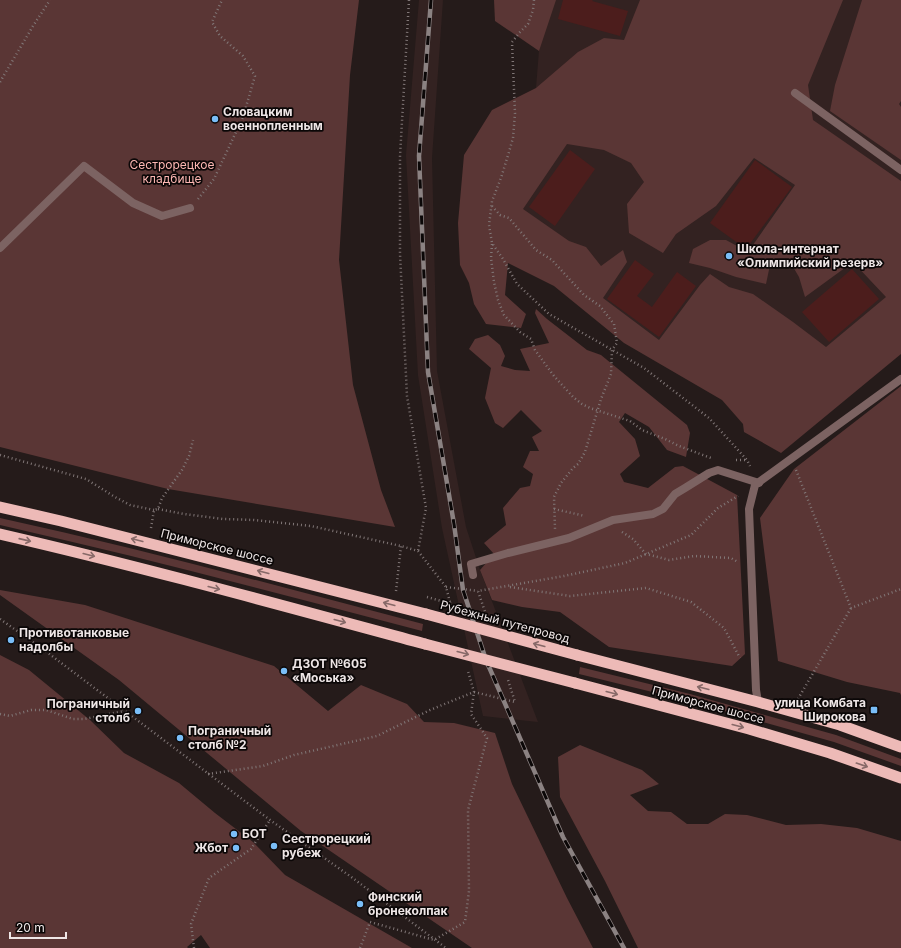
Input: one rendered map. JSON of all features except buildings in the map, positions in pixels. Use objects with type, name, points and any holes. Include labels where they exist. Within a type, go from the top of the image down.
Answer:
[{"type":"highway","name":"Приморское шоссе","points":[[0,507],[61,520],[426,614]]},
{"type":"highway","name":"Приморское шоссе","points":[[0,534],[215,588],[750,729],[830,753],[901,778]]},
{"type":"highway","name":"Рубежный путепровод","points":[[426,614],[576,655]]},
{"type":"highway","name":"Приморское шоссе","points":[[576,655],[758,702],[840,725],[901,747]]},
{"type":"street","points":[[795,93],[901,170]]},
{"type":"street","points":[[0,248],[84,166],[133,203],[162,216],[190,208]]},
{"type":"street","points":[[758,702],[756,690],[749,509],[755,485],[901,379]]},
{"type":"street","points":[[473,575],[471,564],[569,538],[613,520],[653,514],[663,509],[675,494],[709,473],[718,470],[759,482]]},
{"type":"path","points":[[0,82],[50,0]]},
{"type":"path","points":[[190,208],[214,179],[234,138],[243,117],[254,76],[242,56],[220,36],[212,22],[222,0]]},
{"type":"path","points":[[409,0],[400,156],[400,254],[407,396],[426,508],[418,551]]},
{"type":"path","points":[[534,0],[533,10],[528,24],[512,42],[515,113],[513,138],[502,178],[492,201],[489,224],[492,243],[491,258],[498,300],[504,315],[520,332],[531,339],[535,350],[554,376],[582,404],[630,421],[642,430],[712,458]]},
{"type":"path","points":[[492,206],[500,215],[509,218],[536,250],[552,260],[584,295],[600,306],[614,324],[617,344],[612,350],[611,374],[601,398],[585,452],[578,464],[561,483],[554,497],[555,528]]},
{"type":"path","points":[[492,243],[503,258],[517,284],[549,314],[644,368],[709,418],[747,460],[759,482]]},
{"type":"path","points":[[158,509],[162,498],[182,470],[189,456],[193,440]]},
{"type":"path","points":[[0,455],[86,479],[130,505],[154,510],[158,509],[200,516],[311,526],[418,551],[446,587],[452,610]]},
{"type":"path","points":[[791,458],[851,608]]},
{"type":"path","points":[[732,460],[747,460]]},
{"type":"path","points":[[554,509],[597,519],[633,539],[646,554],[669,560],[694,556],[731,558],[751,568]]},
{"type":"path","points":[[151,528],[154,510]]},
{"type":"path","points":[[395,596],[401,546]]},
{"type":"path","points":[[508,586],[570,596],[646,588],[692,602],[724,628],[742,662]]},
{"type":"path","points":[[446,587],[478,591]]},
{"type":"path","points":[[796,703],[851,608],[901,589]]},
{"type":"path","points":[[0,619],[125,710],[270,820],[350,876],[446,948]]},
{"type":"path","points":[[208,774],[263,766],[294,755],[377,736],[430,710],[474,692],[468,670]]},
{"type":"path","points":[[0,714],[10,716],[31,710],[46,710],[73,719],[84,719],[125,710]]},
{"type":"path","points":[[194,948],[191,924],[209,878],[250,849],[270,820]]},
{"type":"path","points":[[360,948],[370,922],[434,940]]},
{"type":"shaded area","points":[[419,0],[443,0],[432,158],[437,371],[466,527],[480,570],[538,722],[483,716],[442,528],[418,375],[406,155]]},
{"type":"shaded area","name":"Школа-интернат «Олимпийский резерв»","points":[[543,0],[901,0],[901,334],[792,439],[598,299],[517,214],[536,88]]},
{"type":"green space","name":"Сестрорецкое кладбище","points":[[0,0],[359,0],[350,75],[339,260],[353,385],[381,490],[395,527],[168,489],[0,447]]},
{"type":"green space","points":[[494,0],[556,0],[539,51],[495,21]]},
{"type":"green space","name":"Школа-интернат «Олимпийский резерв»","points":[[640,0],[843,0],[808,85],[813,120],[901,181],[901,354],[781,453],[744,432],[743,424],[722,400],[624,343],[554,286],[508,263],[505,295],[526,314],[521,328],[486,324],[474,304],[469,283],[460,265],[458,223],[464,155],[492,110],[536,88],[578,52],[604,38],[624,40]],"holes":[[[567,144],[604,150],[631,163],[644,182],[627,204],[629,233],[663,253],[676,234],[716,206],[754,158],[795,185],[748,252],[726,240],[710,240],[693,249],[689,263],[766,284],[770,265],[789,260],[799,277],[805,297],[853,262],[886,297],[826,347],[753,294],[729,287],[710,274],[659,340],[603,298],[627,262],[623,250],[601,266],[586,247],[569,241],[523,209]]]},
{"type":"green space","points":[[862,0],[901,0],[901,101],[899,104],[901,107],[901,160],[830,111],[835,85]]},
{"type":"green space","points":[[536,309],[587,350],[601,355],[687,425],[690,433],[686,457],[667,450],[649,427],[625,413],[619,422],[635,439],[640,456],[620,474],[624,482],[648,488],[675,467],[683,466],[737,495],[745,654],[732,666],[609,647],[560,612],[522,607],[492,600],[480,570],[494,554],[484,543],[506,525],[503,508],[520,488],[530,486],[533,474],[523,467],[530,451],[539,451],[532,437],[542,431],[521,410],[503,428],[495,423],[485,398],[491,368],[469,349],[475,339],[488,335],[500,345],[505,356],[501,366],[515,370],[530,371],[520,349],[549,343],[535,313]]},
{"type":"green space","points":[[901,386],[901,695],[900,693],[847,682],[778,661],[760,518],[794,469]]},
{"type":"green space","points":[[0,518],[159,555],[423,624],[422,631],[158,563],[0,525]]},
{"type":"green space","points":[[0,590],[85,605],[274,666],[328,711],[361,685],[407,704],[424,722],[454,723],[495,733],[512,784],[593,948],[472,948],[301,831],[119,680],[0,595]]},
{"type":"green space","points":[[0,655],[29,670],[90,720],[124,753],[179,783],[253,842],[285,875],[412,948],[210,948],[201,935],[187,947],[188,948],[0,948]]},
{"type":"green space","points":[[580,667],[690,694],[836,735],[901,759],[901,766],[834,742],[689,701],[579,674]]},
{"type":"green space","points":[[580,745],[642,770],[659,784],[630,795],[648,811],[671,812],[687,824],[708,824],[725,814],[747,815],[786,825],[821,824],[857,828],[901,841],[901,948],[638,948],[605,881],[560,797],[558,757]]},
{"type":"railway","points":[[431,0],[419,156],[428,372],[454,524],[463,590],[486,660],[563,837],[624,948]]},
{"type":"place","name":"Словацким военнопленным","points":[[215,119]]},
{"type":"place","name":"Школа-интернат «Олимпийский резерв»","points":[[729,256]]},
{"type":"place","name":"Противотанковые надолбы","points":[[11,640]]},
{"type":"place","name":"ДЗОТ №605 «Моська»","points":[[284,671]]},
{"type":"place","name":"улица Комбата Широкова","points":[[874,710]]},
{"type":"place","name":"Пограничный столб","points":[[138,711]]},
{"type":"place","name":"Пограничный столб №2","points":[[180,738]]},
{"type":"place","name":"БОТ","points":[[234,834]]},
{"type":"place","name":"Сестрорецкий рубеж","points":[[274,846]]},
{"type":"place","name":"Жбот","points":[[236,848]]},
{"type":"place","name":"Финский бронеколпак","points":[[360,904]]}]
